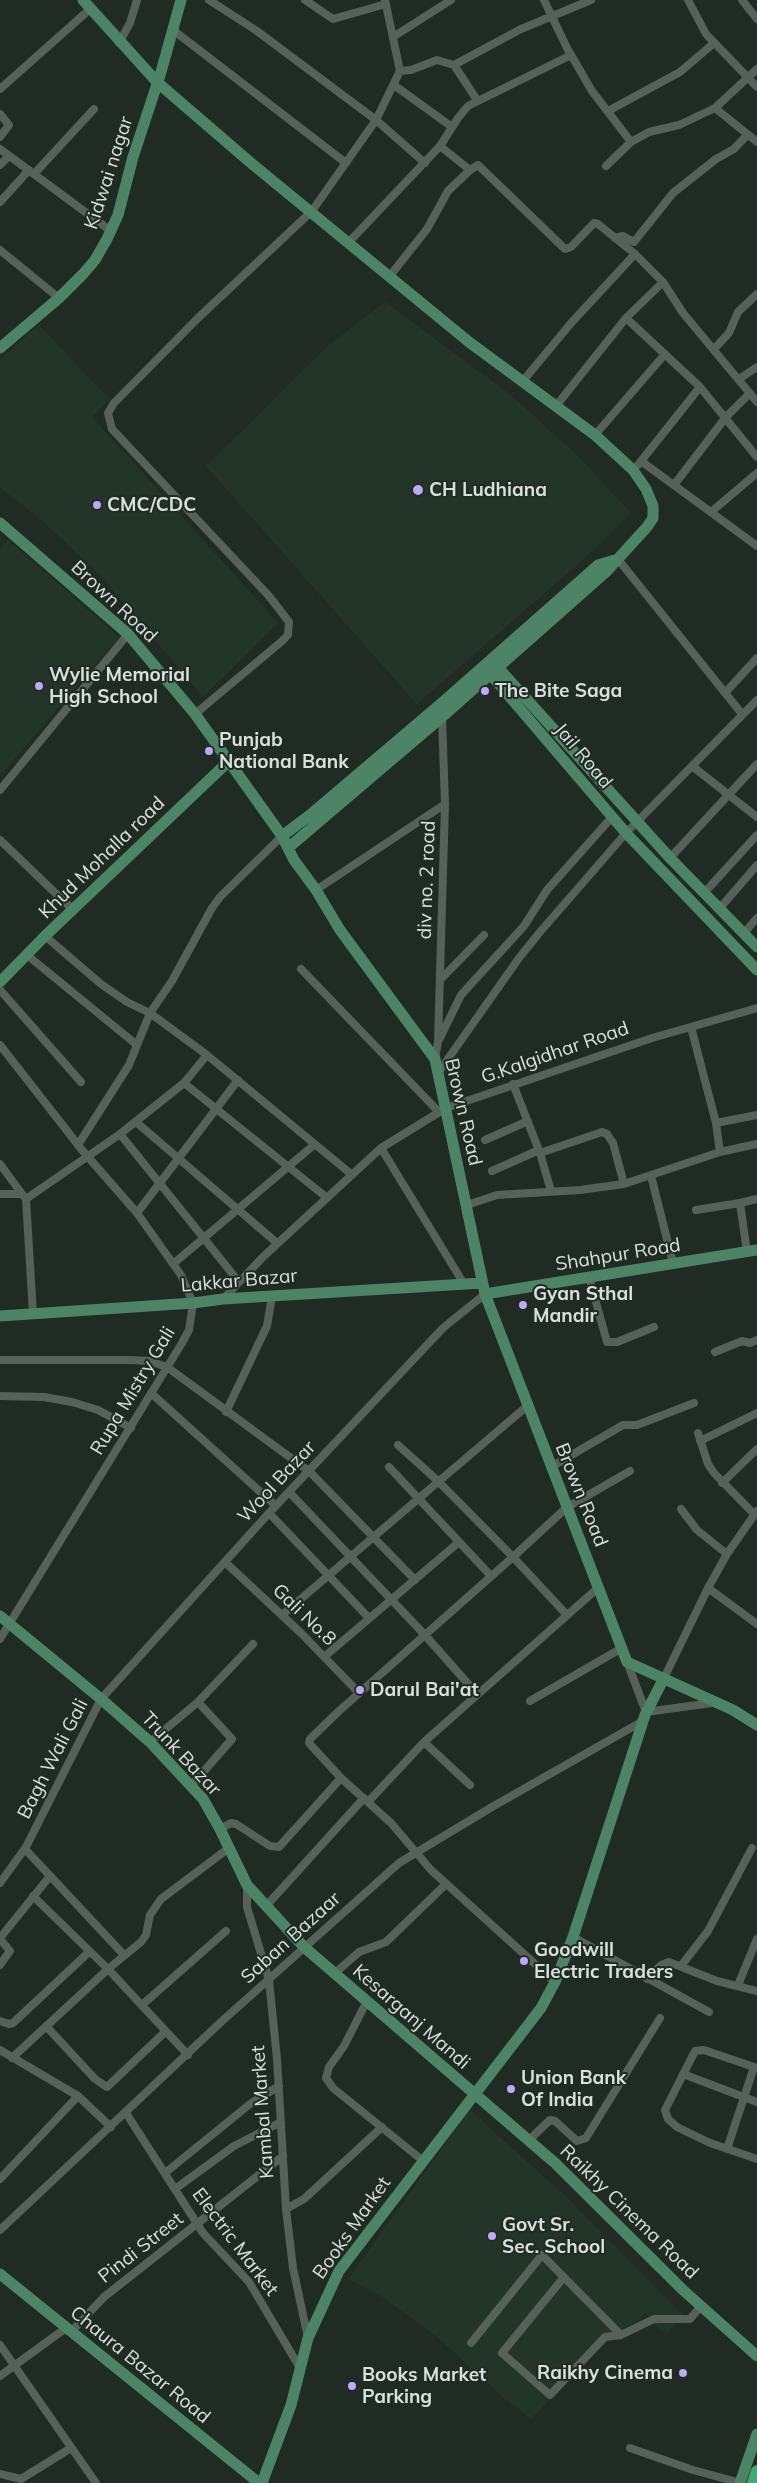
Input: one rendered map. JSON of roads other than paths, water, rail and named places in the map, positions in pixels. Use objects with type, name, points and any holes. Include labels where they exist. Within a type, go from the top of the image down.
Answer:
[{"type":"main road","points":[[752,2483],[757,2471]]},
{"type":"street","points":[[119,43],[130,23],[137,0]]},
{"type":"street","name":"Kidwai nagar","points":[[0,348],[59,298],[95,260],[111,231],[181,0]]},
{"type":"street","points":[[209,0],[257,31],[376,120],[425,163]]},
{"type":"street","points":[[195,714],[281,642],[288,635],[289,622],[269,596],[112,429],[108,413],[114,403],[198,318],[312,211],[376,120],[394,85],[400,71],[386,2],[333,19],[305,0]]},
{"type":"street","points":[[544,0],[571,55],[592,91],[631,142]]},
{"type":"street","points":[[454,65],[552,16],[591,0]]},
{"type":"street","points":[[688,0],[700,25],[714,43],[757,87]]},
{"type":"street","points":[[742,0],[757,19]]},
{"type":"street","points":[[393,37],[448,1]]},
{"type":"street","points":[[0,89],[86,5],[157,82],[469,342],[637,466],[674,485],[757,546]]},
{"type":"street","points":[[172,30],[346,164]]},
{"type":"street","points":[[608,111],[680,72],[714,43]]},
{"type":"street","points":[[349,242],[425,163],[440,146],[463,112],[477,100],[571,55]]},
{"type":"street","points":[[400,71],[411,70],[437,60],[454,65],[477,100]]},
{"type":"street","points":[[606,166],[631,142],[649,132],[679,125],[715,108],[757,68]]},
{"type":"street","points":[[394,85],[452,127]]},
{"type":"street","points":[[715,108],[757,142]]},
{"type":"street","points":[[0,202],[94,109]]},
{"type":"street","points":[[0,114],[7,120],[9,125],[0,138]]},
{"type":"street","points":[[615,238],[624,236],[634,242],[673,193],[716,159],[734,149],[746,135]]},
{"type":"street","points":[[440,146],[470,170]]},
{"type":"street","points":[[0,149],[111,231]]},
{"type":"street","points":[[0,165],[9,156]]},
{"type":"street","points":[[390,277],[427,229],[448,191],[478,165],[565,249],[572,247],[595,223],[635,254],[663,282],[683,313],[740,379],[757,402]]},
{"type":"street","points":[[0,250],[59,298]]},
{"type":"street","points":[[522,382],[572,322],[635,254]]},
{"type":"street","points":[[556,406],[626,318],[663,282]]},
{"type":"street","points":[[714,349],[731,330],[738,312],[757,294]]},
{"type":"street","points":[[626,318],[700,387],[757,456]]},
{"type":"street","points":[[595,435],[665,354]]},
{"type":"street","points":[[740,379],[757,367]]},
{"type":"street","points":[[637,466],[700,387]]},
{"type":"street","points":[[674,485],[726,417],[750,393]]},
{"type":"street","points":[[78,1145],[125,1072],[150,1013],[172,981],[220,897],[282,836],[310,815],[442,702],[491,666],[606,572],[647,527],[654,512],[637,466]]},
{"type":"street","points":[[711,512],[757,473]]},
{"type":"street","name":"Brown Road","points":[[0,523],[128,634],[195,714],[230,760],[282,836],[294,860],[316,890],[340,930],[435,1059],[442,1110],[466,1205],[483,1289],[526,1407],[599,1587],[627,1662]]},
{"type":"street","points":[[616,559],[742,714]]},
{"type":"street","points":[[0,790],[128,634]]},
{"type":"street","points":[[725,693],[757,658]]},
{"type":"street","points":[[288,848],[442,718],[491,666]]},
{"type":"street","name":"Jail Road","points":[[491,666],[670,858],[706,892],[757,947]]},
{"type":"street","name":"Jail Road","points":[[491,666],[579,779],[612,817],[757,970]]},
{"type":"street","points":[[438,1073],[519,958],[626,833],[757,700]]},
{"type":"street","name":"div no. 2 road","points":[[435,1059],[438,1042],[445,804],[442,702]]},
{"type":"street","name":"Khud Mohalla road","points":[[0,984],[45,936],[230,760]]},
{"type":"street","points":[[670,858],[757,764]]},
{"type":"street","points":[[692,766],[757,817]]},
{"type":"street","points":[[579,779],[590,770]]},
{"type":"street","points":[[316,890],[445,804]]},
{"type":"street","points":[[438,1042],[461,995],[524,926],[547,890],[612,817]]},
{"type":"street","points":[[706,892],[757,835]]},
{"type":"street","points":[[0,840],[73,910]]},
{"type":"street","points":[[720,908],[757,865]]},
{"type":"street","points":[[744,933],[757,918]]},
{"type":"street","points":[[440,980],[484,935]]},
{"type":"street","points":[[45,936],[101,984],[127,1002],[150,1013],[207,1055],[351,1174]]},
{"type":"street","points":[[27,955],[137,1045]]},
{"type":"street","points":[[301,969],[442,1110]]},
{"type":"street","points":[[0,984],[80,1082]]},
{"type":"street","name":"G.Kalgidhar Road","points":[[223,1299],[277,1244],[380,1148],[442,1110],[513,1084],[757,1008]]},
{"type":"street","points":[[691,1027],[716,1123],[720,1152]]},
{"type":"street","points":[[0,1045],[88,1158],[137,1213],[181,1275],[193,1303]]},
{"type":"street","points":[[0,1194],[24,1196],[88,1158],[136,1122],[184,1082],[207,1055]]},
{"type":"street","points":[[137,1213],[238,1080]]},
{"type":"street","points":[[184,1082],[326,1198]]},
{"type":"street","points":[[513,1084],[540,1152],[552,1191]]},
{"type":"street","points":[[716,1123],[757,1115]]},
{"type":"street","points":[[485,1140],[528,1121]]},
{"type":"street","points":[[136,1122],[277,1244]]},
{"type":"street","points":[[492,1171],[540,1152],[602,1132],[607,1134],[613,1143],[624,1184]]},
{"type":"street","points":[[120,1134],[239,1282]]},
{"type":"street","points":[[173,1264],[315,1144]]},
{"type":"street","points":[[466,1205],[497,1196],[624,1184],[720,1152],[757,1144]]},
{"type":"street","points":[[380,1148],[464,1284]]},
{"type":"street","points":[[0,1164],[24,1196],[33,1314]]},
{"type":"street","points":[[651,1176],[673,1263]]},
{"type":"street","points":[[696,1210],[757,1199]]},
{"type":"street","points":[[740,1203],[752,1251]]},
{"type":"street","name":"Shahpur Road","points":[[483,1289],[588,1277],[752,1251]]},
{"type":"street","points":[[588,1277],[607,1342],[617,1342],[654,1326]]},
{"type":"street","name":"Lakkar Bazar","points":[[0,1316],[193,1303],[223,1299],[464,1284],[483,1289]]},
{"type":"street","name":"Wool Bazar","points":[[101,1699],[269,1513],[310,1472],[443,1328],[483,1289]]},
{"type":"street","points":[[226,1412],[267,1326],[272,1296]]},
{"type":"street","name":"Rupa Mistry Gali","points":[[0,1639],[131,1428],[189,1330],[193,1303]]},
{"type":"street","points":[[715,1352],[742,1340],[750,1343],[757,1340]]},
{"type":"street","points":[[0,1360],[131,1360],[149,1361],[167,1368],[310,1472],[374,1535],[415,1580]]},
{"type":"street","points":[[152,1393],[276,1506]]},
{"type":"street","points":[[0,1396],[44,1397],[72,1402],[98,1410],[131,1428]]},
{"type":"street","points":[[551,1467],[623,1425],[637,1425],[694,1402]]},
{"type":"street","points":[[282,1615],[526,1407]]},
{"type":"street","points":[[664,1678],[708,1588],[727,1554],[756,1513],[722,1483],[708,1464],[699,1437],[757,1412]]},
{"type":"street","points":[[398,1445],[438,1481],[566,1614]]},
{"type":"street","points":[[722,1483],[757,1449]]},
{"type":"street","points":[[389,1467],[491,1576]]},
{"type":"street","points":[[555,1982],[415,1854],[397,1830],[341,1778],[310,1746],[309,1741],[424,1634],[566,1508],[630,1471]]},
{"type":"street","points":[[290,1493],[424,1634],[477,1694]]},
{"type":"street","points":[[681,1510],[697,1530],[727,1554]]},
{"type":"street","points":[[269,1513],[369,1618]]},
{"type":"street","points":[[324,1657],[459,1542]]},
{"type":"street","name":"Gali No.8","points":[[225,1562],[282,1615],[359,1693]]},
{"type":"street","points":[[266,1905],[424,1742],[566,1614],[599,1587]]},
{"type":"street","points":[[708,1588],[757,1624]]},
{"type":"street","name":"Trunk Bazar","points":[[0,1616],[150,1742],[191,1786],[203,1799],[220,1828],[247,1885],[324,1966]]},
{"type":"street","points":[[150,1742],[198,1702],[253,1644]]},
{"type":"street","points":[[530,1702],[622,1648]]},
{"type":"street","points":[[627,1662],[733,1710],[757,1725]]},
{"type":"street","points":[[627,1662],[645,1717],[712,1702]]},
{"type":"street","name":"Books Market","points":[[260,2483],[291,2405],[308,2338],[339,2271],[422,2160],[475,2095],[541,2008],[555,1982],[573,1937],[645,1717],[664,1678]]},
{"type":"street","name":"Bagh Wali Gali","points":[[0,1883],[25,1850],[101,1699]]},
{"type":"street","points":[[191,1786],[232,1739],[198,1702]]},
{"type":"street","name":"Saban Bazaar","points":[[0,2230],[304,1947],[394,1868],[645,1717]]},
{"type":"street","points":[[424,1742],[470,1785]]},
{"type":"street","points":[[220,1828],[236,1824],[270,1846],[278,1847],[341,1778]]},
{"type":"street","points":[[680,1966],[708,1931],[756,1847]]},
{"type":"street","points":[[12,2058],[108,1969],[144,1939],[150,1915],[161,1899],[229,1848]]},
{"type":"street","points":[[25,1850],[124,1955]]},
{"type":"street","points":[[0,1964],[10,1950],[0,1939],[50,1876]]},
{"type":"street","points":[[334,1974],[359,1952],[386,1942],[446,1884]]},
{"type":"street","name":"Kambal Market","points":[[247,1885],[247,1907],[269,1980],[286,2209],[293,2268],[308,2338]]},
{"type":"street","points":[[33,1896],[108,1969],[188,2055]]},
{"type":"street","points":[[142,2005],[226,1931]]},
{"type":"street","points":[[573,1937],[709,2012]]},
{"type":"street","points":[[738,1985],[757,1939]]},
{"type":"street","points":[[0,2021],[13,2024],[90,1952]]},
{"type":"street","points":[[647,1979],[665,1963],[757,1991]]},
{"type":"street","name":"Kesarganj Mandi","points":[[324,1966],[475,2095]]},
{"type":"street","points":[[367,2001],[340,2052],[329,2067],[326,2078],[333,2088],[422,2160]]},
{"type":"street","points":[[529,2140],[550,2120],[555,2121],[577,2141],[586,2138],[660,2018]]},
{"type":"street","points":[[46,2026],[95,2079],[107,2087],[165,2032]]},
{"type":"street","points":[[0,2050],[78,2096],[111,2127]]},
{"type":"street","points":[[728,2149],[744,2097],[756,2067],[700,2050],[692,2054],[665,2110],[668,2120],[677,2127],[728,2149],[757,2159]]},
{"type":"street","points":[[683,2074],[757,2102]]},
{"type":"street","points":[[165,2174],[250,2104],[278,2086]]},
{"type":"street","name":"Raikhy Cinema Road","points":[[475,2095],[555,2163],[658,2266],[757,2356]]},
{"type":"street","points":[[0,2179],[78,2096]]},
{"type":"street","name":"Electric Market","points":[[126,2112],[196,2224],[249,2282],[300,2368]]},
{"type":"street","points":[[175,2189],[234,2146],[281,2122]]},
{"type":"street","points":[[286,2209],[304,2199],[382,2127]]},
{"type":"street","name":"Pindi Street","points":[[0,2376],[69,2330],[104,2297],[283,2156]]},
{"type":"street","points":[[471,2343],[542,2254],[621,2335]]},
{"type":"street","name":"Chaura Bazar Road","points":[[0,2274],[260,2483]]},
{"type":"street","points":[[564,2277],[502,2353],[550,2395],[605,2337],[621,2335],[654,2319],[690,2319],[701,2306]]},
{"type":"street","points":[[0,2345],[96,2483]]},
{"type":"street","points":[[630,2448],[693,2470],[740,2483],[757,2434]]},
{"type":"street","points":[[0,2474],[17,2481],[71,2448]]},
{"type":"place","name":"CH Ludhiana","points":[[418,490]]},
{"type":"place","name":"CMC/CDC","points":[[97,505]]},
{"type":"place","name":"Wylie Memorial High School","points":[[39,686]]},
{"type":"place","name":"The Bite Saga","points":[[485,691]]},
{"type":"place","name":"Punjab National Bank","points":[[209,751]]},
{"type":"place","name":"Gyan Sthal Mandir","points":[[523,1305]]},
{"type":"place","name":"Darul Bai'at","points":[[360,1690]]},
{"type":"place","name":"Goodwill Electric Traders","points":[[524,1961]]},
{"type":"place","name":"Union Bank Of India","points":[[511,2089]]},
{"type":"place","name":"Govt Sr. Sec. School","points":[[492,2236]]},
{"type":"place","name":"Raikhy Cinema","points":[[683,2373]]},
{"type":"place","name":"Books Market Parking","points":[[352,2386]]}]
